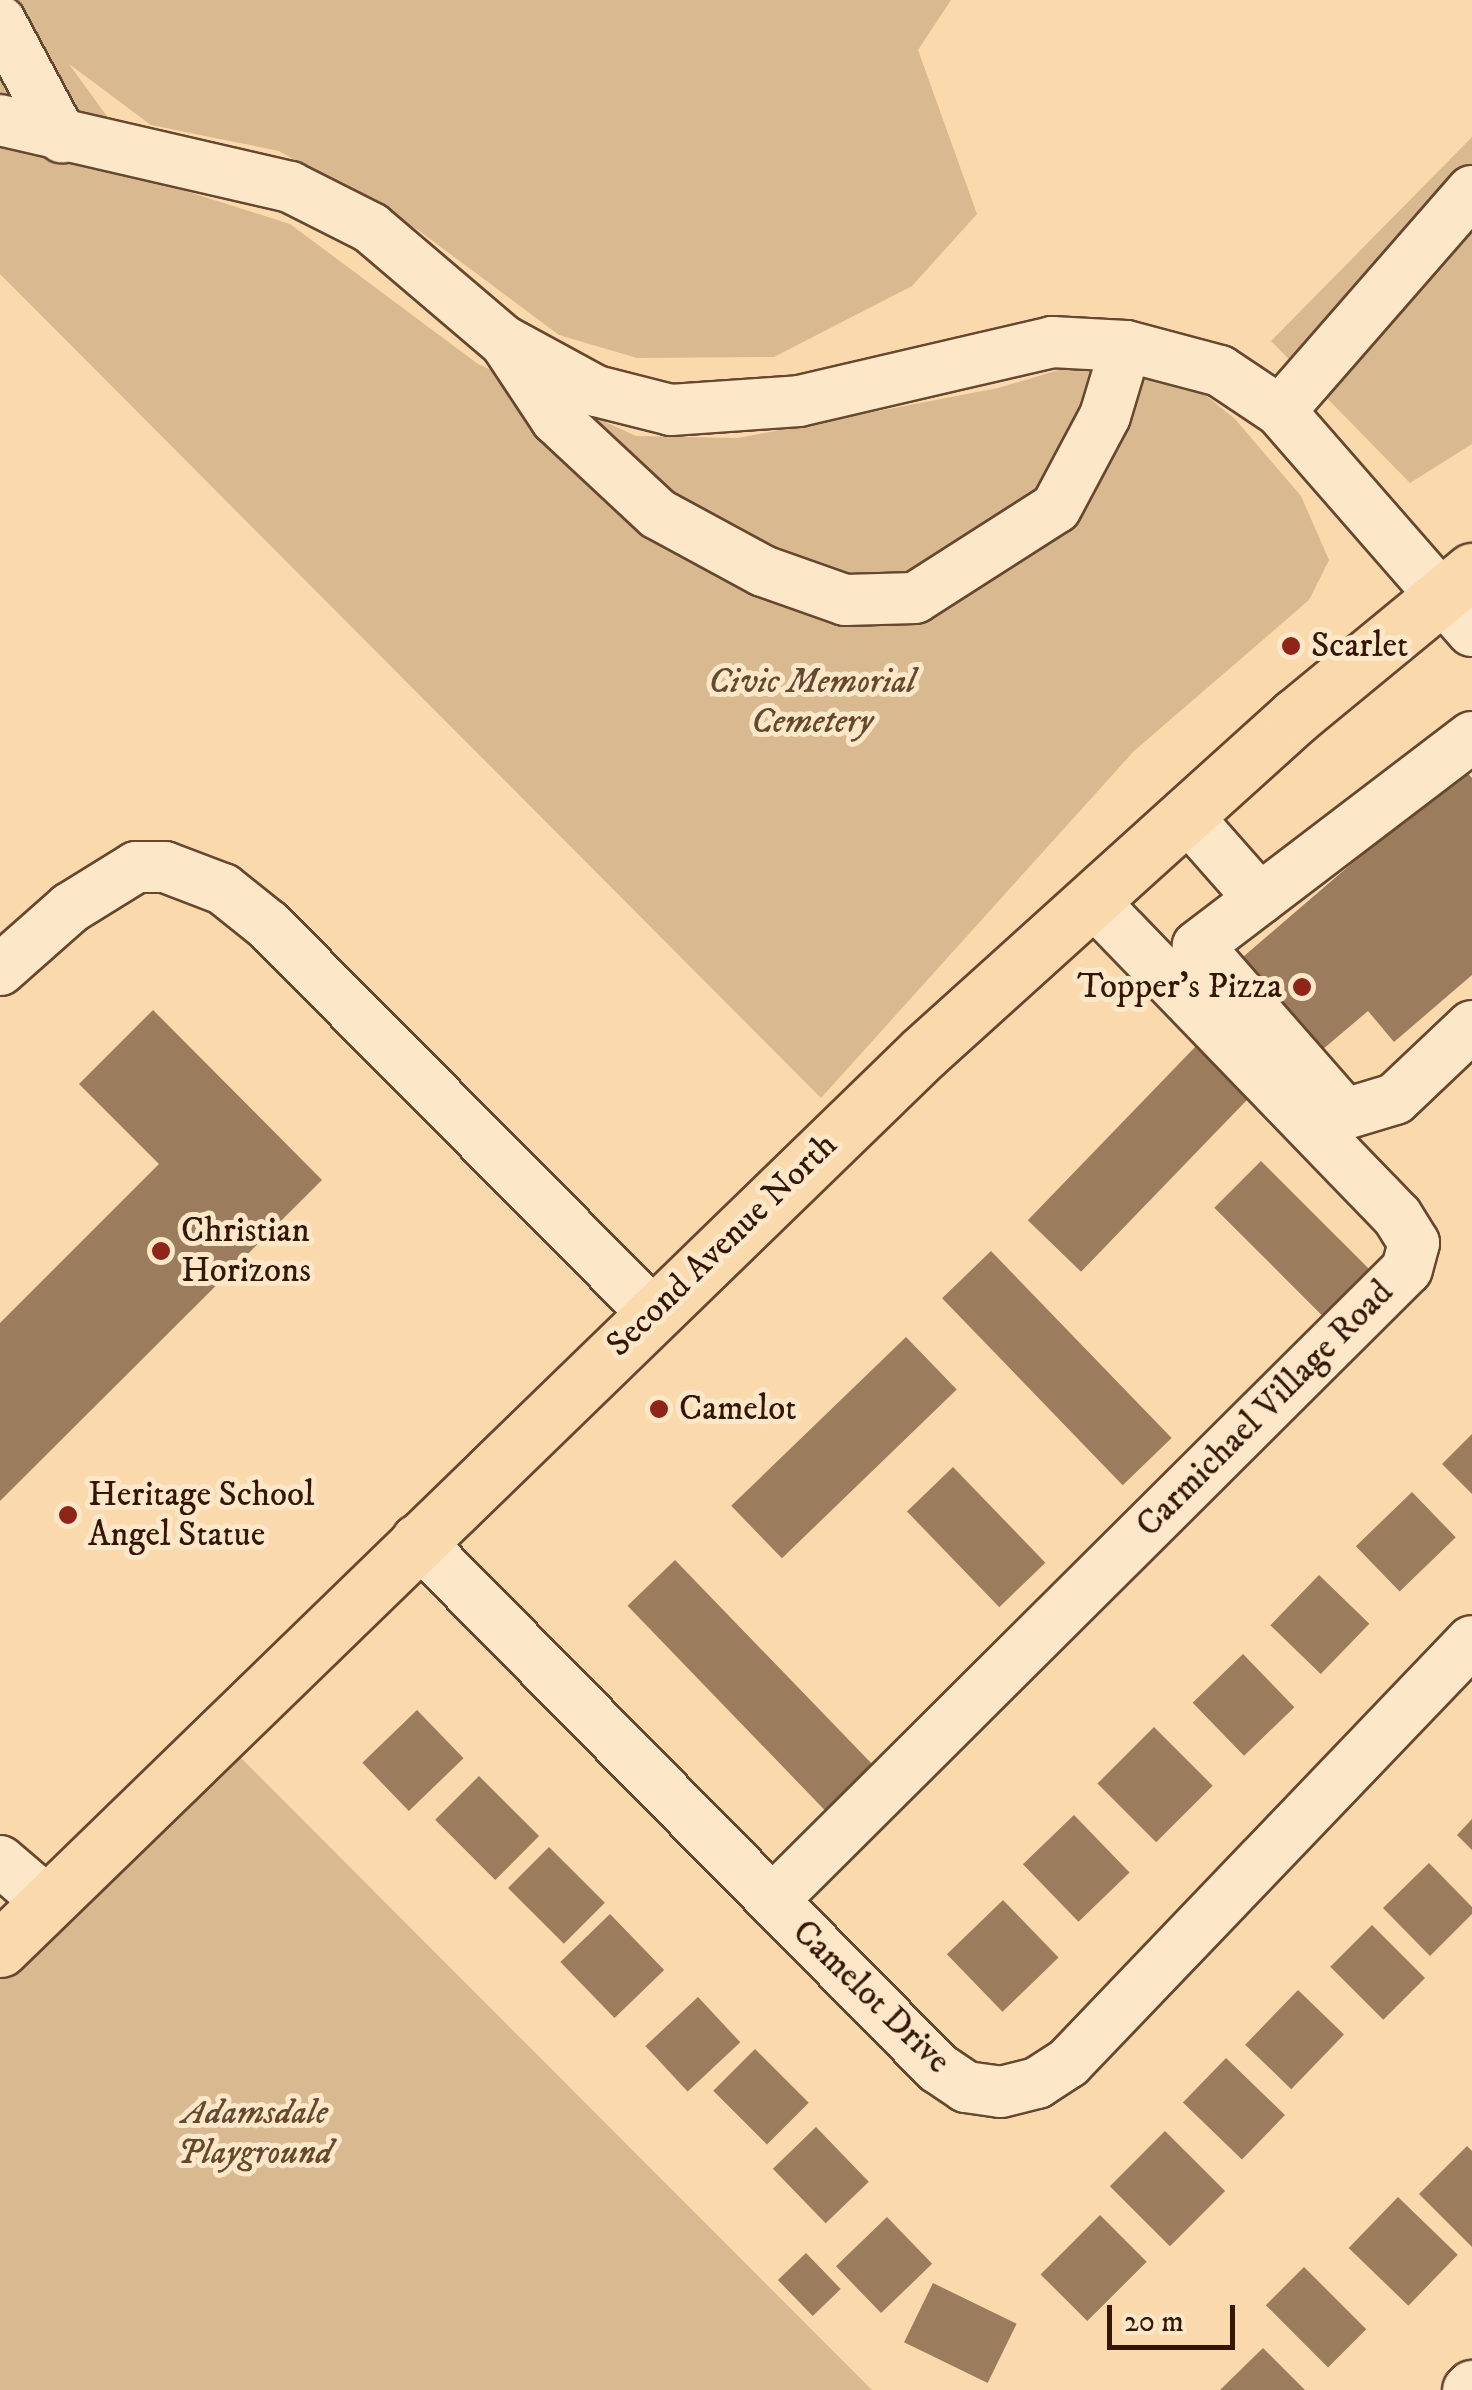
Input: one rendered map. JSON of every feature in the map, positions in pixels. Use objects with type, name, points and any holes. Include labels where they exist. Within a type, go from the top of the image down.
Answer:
[{"type":"main road","name":"Second Avenue North","points":[[0,1950],[652,1312],[1185,814],[1462,599]]},
{"type":"street","points":[[0,21],[62,138]]},
{"type":"street","points":[[0,120],[62,138],[290,187],[371,228],[504,341],[596,390],[671,410],[799,401],[1052,342],[1126,346],[1220,371],[1280,411],[1462,599]]},
{"type":"street","points":[[1280,411],[1472,191]]},
{"type":"street","points":[[504,341],[556,419],[658,514],[762,571],[844,600],[915,598],[1056,508],[1104,416],[1126,346]]},
{"type":"street","points":[[1472,736],[1198,946],[1345,1114],[1395,1098],[1472,1026]]},
{"type":"street","points":[[1185,814],[1260,899]]},
{"type":"street","points":[[0,970],[70,908],[136,868],[164,867],[224,889],[268,925],[652,1312]]},
{"type":"street","name":"Carmichael Village Road","points":[[773,1900],[1406,1268],[1414,1243],[1397,1216],[1093,901]]},
{"type":"street","name":"Camelot Drive","points":[[418,1540],[938,2068],[966,2087],[1001,2092],[1038,2083],[1068,2063],[1472,1642]]},
{"type":"street","points":[[0,1861],[48,1902]]},
{"type":"green space","name":"Civic Memorial Cemetery","points":[[0,0],[951,0],[918,50],[977,214],[912,286],[774,357],[637,358],[559,335],[418,230],[279,151],[151,125],[69,64],[154,181],[290,224],[478,364],[636,436],[738,438],[998,388],[1072,366],[1193,385],[1235,419],[1301,496],[1329,560],[1309,600],[1134,751],[821,1098],[0,274]]},
{"type":"green space","points":[[1472,137],[1472,444],[1410,483],[1271,341]]},
{"type":"green space","name":"Adamsdale Playground","points":[[202,1719],[872,2390],[0,2390],[0,1918]]},
{"type":"building","points":[[1463,768],[1472,778],[1472,975],[1394,1042],[1368,1011],[1316,1055],[1236,963]]},
{"type":"building","name":"Christian Horizons","points":[[153,1010],[322,1180],[0,1501],[0,1323],[159,1164],[79,1084]]},
{"type":"building","points":[[1198,1044],[1251,1095],[1081,1272],[1028,1220]]},
{"type":"building","points":[[1261,1161],[1371,1271],[1325,1318],[1214,1208]]},
{"type":"building","points":[[991,1251],[1172,1438],[1123,1485],[942,1298]]},
{"type":"building","points":[[906,1337],[957,1390],[782,1558],[731,1506]]},
{"type":"building","points":[[1472,1434],[1472,1494],[1442,1464]]},
{"type":"building","points":[[953,1467],[1045,1563],[999,1607],[907,1511]]},
{"type":"building","points":[[1412,1492],[1456,1537],[1400,1592],[1356,1546]]},
{"type":"building","points":[[675,1560],[878,1770],[830,1816],[628,1606]]},
{"type":"building","points":[[1319,1575],[1369,1624],[1321,1674],[1270,1625]]},
{"type":"building","points":[[1243,1654],[1294,1707],[1244,1756],[1193,1703]]},
{"type":"building","points":[[417,1710],[464,1758],[409,1811],[362,1763]]},
{"type":"building","points":[[1154,1727],[1213,1786],[1156,1842],[1097,1784]]},
{"type":"building","points":[[479,1776],[539,1836],[495,1880],[435,1820]]},
{"type":"building","points":[[1074,1815],[1130,1873],[1078,1922],[1023,1864]]},
{"type":"building","points":[[1472,1819],[1472,1850],[1457,1835]]},
{"type":"building","points":[[549,1847],[605,1903],[564,1944],[508,1888]]},
{"type":"building","points":[[1429,1863],[1472,1907],[1472,1914],[1430,1956],[1383,1908]]},
{"type":"building","points":[[1003,1900],[1059,1958],[1002,2012],[947,1954]]},
{"type":"building","points":[[610,1914],[664,1970],[615,2018],[560,1962]]},
{"type":"building","points":[[1372,1925],[1425,1978],[1383,2020],[1330,1967]]},
{"type":"building","points":[[1298,1990],[1344,2034],[1291,2089],[1245,2045]]},
{"type":"building","points":[[698,1997],[740,2042],[688,2091],[645,2046]]},
{"type":"building","points":[[755,2049],[809,2103],[767,2144],[713,2091]]},
{"type":"building","points":[[1226,2058],[1285,2115],[1242,2160],[1183,2103]]},
{"type":"building","points":[[816,2127],[869,2182],[826,2223],[773,2169]]},
{"type":"building","points":[[1165,2131],[1225,2191],[1170,2246],[1110,2186]]},
{"type":"building","points":[[1467,2146],[1472,2151],[1472,2247],[1419,2194]]},
{"type":"building","points":[[1398,2197],[1458,2255],[1408,2306],[1349,2248]]},
{"type":"building","points":[[1100,2215],[1147,2262],[1087,2321],[1041,2274]]},
{"type":"building","points":[[887,2217],[932,2264],[881,2313],[836,2266]]},
{"type":"building","points":[[806,2253],[841,2289],[813,2316],[778,2280]]},
{"type":"building","points":[[1304,2267],[1366,2329],[1328,2367],[1266,2305]]},
{"type":"building","points":[[933,2283],[1017,2324],[988,2383],[904,2342]]},
{"type":"building","points":[[1263,2348],[1305,2390],[1220,2390]]},
{"type":"place","name":"Scarlet","points":[[1291,646]]},
{"type":"place","name":"Topper's Pizza","points":[[1302,987]]},
{"type":"place","name":"Christian Horizons","points":[[161,1251]]},
{"type":"place","name":"Camelot","points":[[659,1409]]},
{"type":"place","name":"Heritage School Angel Statue","points":[[68,1515]]}]
